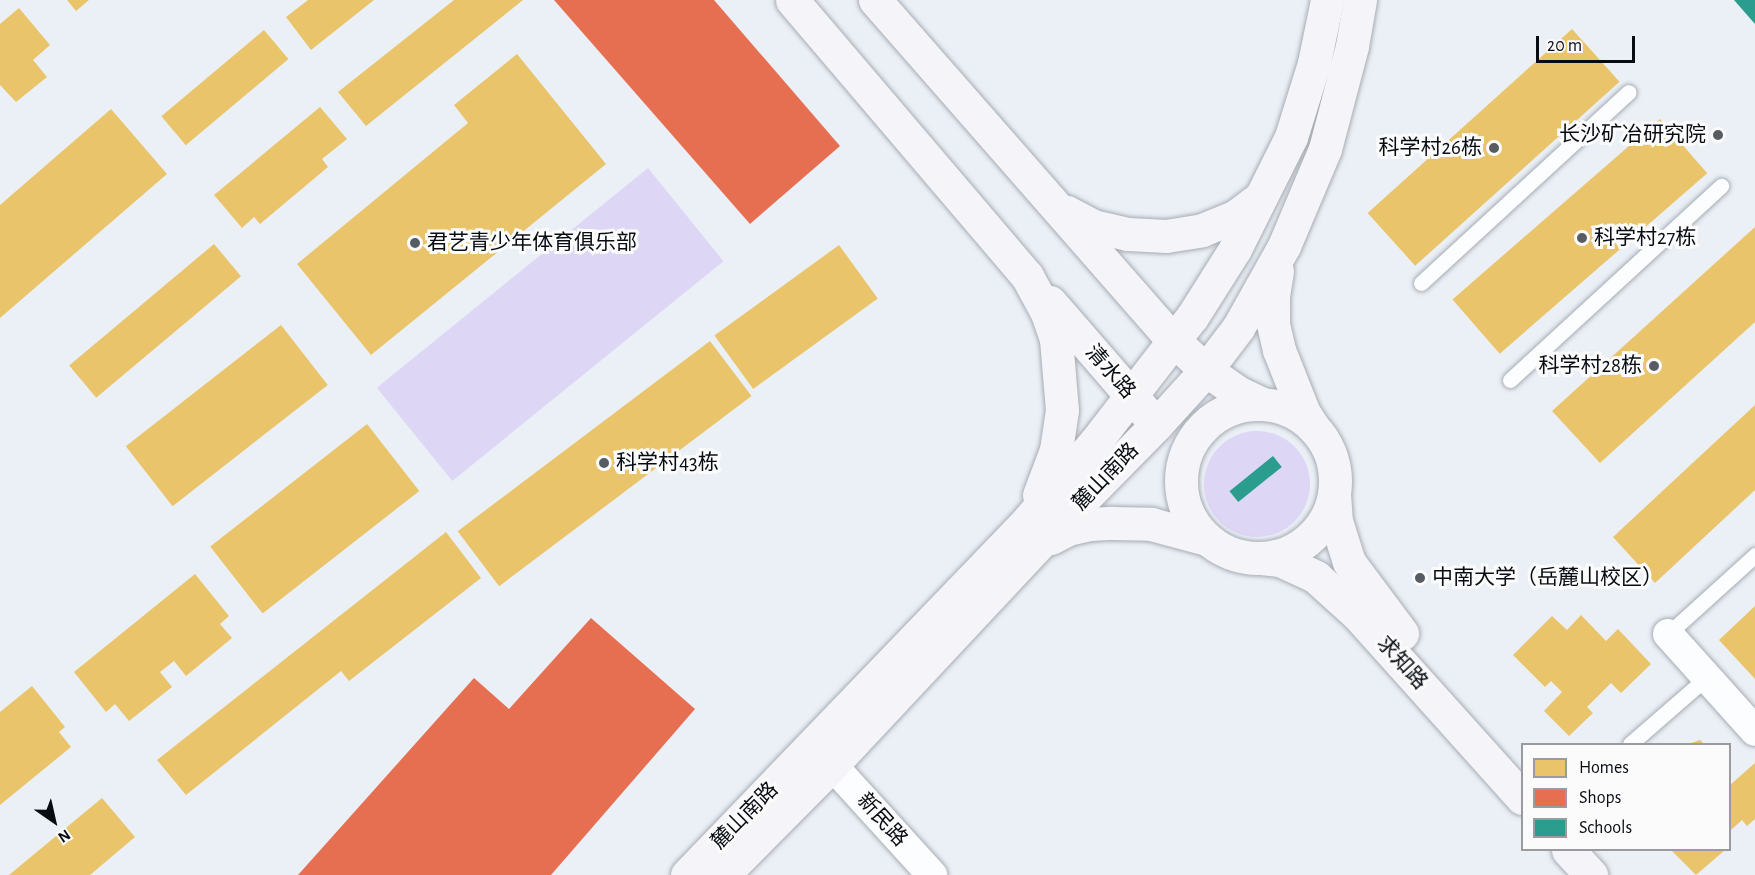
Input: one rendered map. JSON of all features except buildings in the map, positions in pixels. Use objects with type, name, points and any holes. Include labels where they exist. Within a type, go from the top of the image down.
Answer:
[{"type":"main road","points":[[792,0],[1027,276],[1047,313],[1056,339],[1062,410],[1056,450],[1043,487],[1032,534],[1112,523],[1151,525],[1207,539]]},
{"type":"main road","points":[[875,0],[1174,341],[1206,370],[1239,393],[1303,418],[1318,433]]},
{"type":"main road","name":"麓山南路","points":[[723,875],[832,765],[1032,534],[1174,341],[1235,249],[1291,137],[1314,63],[1327,0]]},
{"type":"main road","name":"麓山南路","points":[[687,875],[1032,534],[1157,424],[1206,370],[1238,328],[1284,246],[1325,149],[1362,6]]},
{"type":"main road","points":[[1056,206],[1093,226],[1128,234],[1166,236],[1210,227],[1236,216],[1263,195]]},
{"type":"main road","points":[[1263,404],[1229,410],[1214,418],[1191,443],[1181,475],[1187,510],[1195,526],[1207,539],[1223,550],[1242,556],[1261,558],[1287,552],[1310,537],[1326,516],[1334,490],[1334,470],[1329,450],[1304,413],[1279,351],[1274,324],[1273,296],[1284,246]]},
{"type":"main road","name":"清水路","points":[[1027,276],[1157,424],[1174,453],[1181,475]]},
{"type":"main road","name":"求知路","points":[[1334,490],[1340,540],[1349,562],[1401,632],[1521,768]]},
{"type":"main road","name":"求知路","points":[[1261,558],[1280,560],[1316,578],[1358,615],[1521,797]]},
{"type":"main road","points":[[1570,851],[1591,875]]},
{"type":"main road","points":[[1596,851],[1617,875]]},
{"type":"street","points":[[1668,634],[1755,731]]},
{"type":"street","name":"新民路","points":[[832,765],[932,875]]},
{"type":"lane","points":[[1421,283],[1629,92]]},
{"type":"lane","points":[[1510,380],[1721,186]]},
{"type":"lane","points":[[1668,634],[1755,555]]},
{"type":"lane","points":[[1631,743],[1707,677]]},
{"type":"shaded area","points":[[648,168],[724,261],[452,481],[377,388]]},
{"type":"shaded area","points":[[1257,431],[1277,435],[1295,446],[1306,464],[1310,484],[1306,504],[1295,522],[1277,533],[1257,537],[1237,533],[1219,522],[1208,504],[1204,484],[1208,464],[1219,446],[1237,435]]},
{"type":"place","name":"长沙矿冶研究院","points":[[1718,135]]},
{"type":"place","name":"科学村26栋","points":[[1494,148]]},
{"type":"place","name":"科学村27栋","points":[[1582,238]]},
{"type":"place","name":"君艺青少年体育俱乐部","points":[[415,243]]},
{"type":"place","name":"科学村28栋","points":[[1654,366]]},
{"type":"place","name":"科学村43栋","points":[[604,463]]},
{"type":"place","name":"中南大学（岳麓山校区）","points":[[1420,578]]}]
